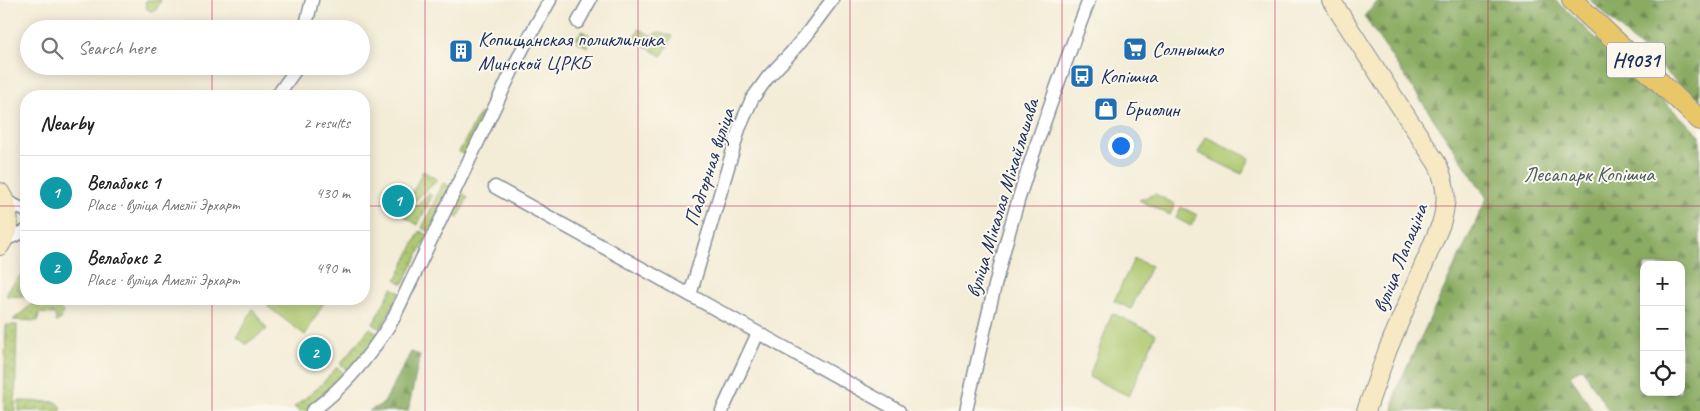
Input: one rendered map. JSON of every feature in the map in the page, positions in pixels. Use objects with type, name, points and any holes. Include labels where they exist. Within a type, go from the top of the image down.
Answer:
[{"type":"main road","name":"вуліца Лапаціна","points":[[1331,0],[1438,165],[1447,195],[1442,224],[1388,349],[1366,411]]},
{"type":"main road","name":"Н9031","points":[[1572,0],[1700,120]]},
{"type":"main road","points":[[2,243],[9,221],[3,196]]},
{"type":"street","points":[[306,20],[312,0]]},
{"type":"street","points":[[312,411],[331,396],[351,376],[374,349],[393,319],[458,187],[523,48],[550,0]]},
{"type":"street","points":[[578,22],[590,0]]},
{"type":"street","name":"Падгорная вуліца","points":[[690,295],[730,157],[739,129],[752,99],[759,88],[795,49],[832,0]]},
{"type":"street","name":"вуліца Мікалая Міхайлашава","points":[[966,411],[988,314],[1018,201],[1063,69],[1089,0]]},
{"type":"street","points":[[281,90],[292,75]]},
{"type":"street","points":[[495,186],[899,411]]},
{"type":"street","points":[[3,196],[20,207]]},
{"type":"street","points":[[2,243],[20,235]]},
{"type":"street","points":[[722,411],[758,333]]},
{"type":"green space","points":[[147,0],[161,0],[156,10],[151,11],[147,9],[145,2]]},
{"type":"green space","name":"Лесапарк Копішча","points":[[1379,0],[1555,0],[1700,135],[1700,411],[1609,411],[1582,368],[1570,375],[1593,411],[1393,411],[1396,390],[1487,198],[1364,16]]},
{"type":"green space","points":[[1590,0],[1700,0],[1700,104]]},
{"type":"green space","points":[[639,29],[652,36],[658,32],[673,36],[662,56],[636,41],[635,38]]},
{"type":"green space","points":[[582,31],[592,37],[587,47],[578,42],[576,38]]},
{"type":"green space","points":[[480,113],[484,116],[468,153],[459,152]]},
{"type":"green space","points":[[1206,137],[1250,158],[1242,174],[1198,153]]},
{"type":"green space","points":[[423,171],[438,180],[408,207],[405,207]]},
{"type":"green space","points":[[443,183],[452,187],[430,232],[422,228]]},
{"type":"green space","points":[[461,192],[468,197],[458,218],[450,214]]},
{"type":"green space","points":[[429,193],[432,196],[418,225],[405,217],[406,215]]},
{"type":"green space","points":[[1155,194],[1175,204],[1170,215],[1139,200]]},
{"type":"green space","points":[[1181,207],[1197,215],[1191,226],[1176,218]]},
{"type":"green space","points":[[420,231],[428,235],[403,284],[396,280]]},
{"type":"green space","points":[[1134,259],[1151,266],[1131,309],[1114,301]]},
{"type":"green space","points":[[20,276],[20,297],[7,296],[8,290]]},
{"type":"green space","points":[[392,288],[400,292],[381,329],[373,324]]},
{"type":"green space","points":[[31,305],[56,305],[63,312],[60,320],[56,322],[55,314],[39,313],[38,321],[13,320]]},
{"type":"green space","points":[[268,305],[322,305],[305,335],[267,306]]},
{"type":"green space","points":[[253,309],[267,329],[246,344],[237,337]]},
{"type":"green space","points":[[1112,313],[1156,334],[1129,396],[1089,377]]},
{"type":"green space","points":[[6,325],[17,325],[15,411],[4,411]]},
{"type":"green space","points":[[370,328],[378,333],[348,371],[340,364]]},
{"type":"green space","points":[[411,352],[420,355],[408,411],[369,411],[384,403]]},
{"type":"green space","points":[[337,367],[345,374],[307,410],[299,411],[294,407],[319,387]]},
{"type":"green space","points":[[19,401],[57,402],[61,406],[61,411],[19,411]]},
{"type":"place","name":"Солнышко","points":[[1135,49]]},
{"type":"place","name":"Копищанская поликлиника Минской ЦРКБ","points":[[461,51]]},
{"type":"place","name":"Копішча","points":[[1082,76]]},
{"type":"place","name":"Бриолин","points":[[1106,109]]},
{"type":"place","name":"Велабокс 1","points":[[398,201]]},
{"type":"place","name":"Велабокс 2","points":[[315,353]]}]
